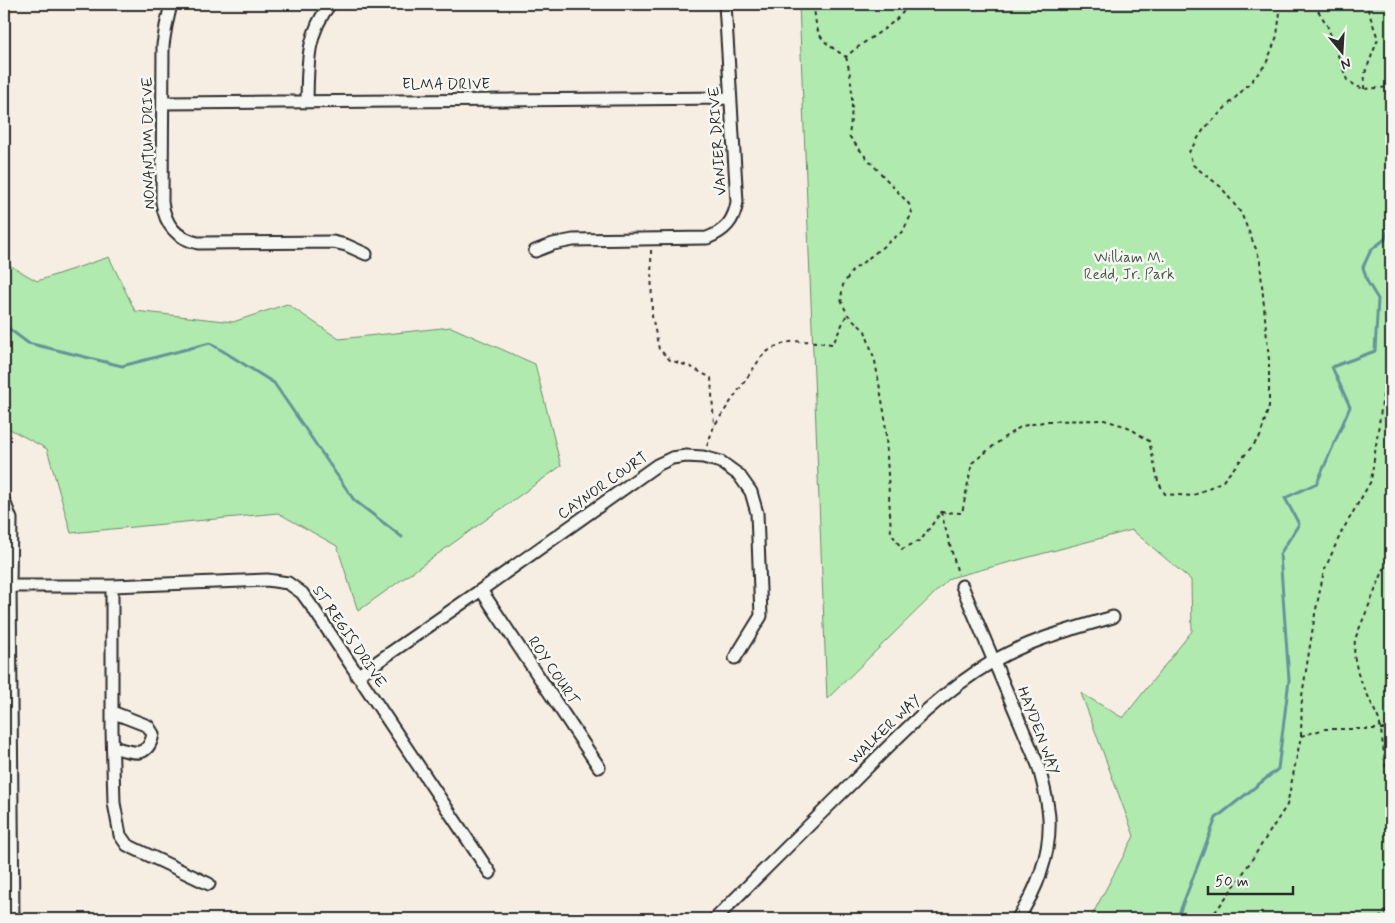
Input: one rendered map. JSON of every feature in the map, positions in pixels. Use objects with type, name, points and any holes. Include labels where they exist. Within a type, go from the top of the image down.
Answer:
[{"type":"street","name":"NONANTUM DRIVE","points":[[172,4],[163,45],[163,210],[168,225],[181,237],[198,243],[333,242],[346,244],[366,254]]},
{"type":"street","points":[[307,101],[310,44],[318,21],[330,4]]},
{"type":"street","name":"VANIER DRIVE","points":[[536,252],[553,244],[573,240],[707,238],[720,232],[732,221],[737,202],[724,4]]},
{"type":"street","name":"ELMA DRIVE","points":[[163,103],[730,98]]},
{"type":"street","name":"CAYNOR COURT","points":[[357,676],[658,465],[672,458],[686,456],[703,457],[721,462],[739,475],[751,492],[757,513],[761,616],[736,658]]},
{"type":"street","points":[[4,501],[11,519],[7,586],[8,763],[13,919]]},
{"type":"street","name":"ST REGIS DRIVE","points":[[7,586],[112,586],[267,580],[288,583],[302,593],[315,611],[490,873]]},
{"type":"street","points":[[112,586],[112,746],[114,802],[120,836],[127,845],[209,884]]},
{"type":"street","name":"HAYDEN WAY","points":[[962,586],[1038,765],[1045,792],[1049,819],[1046,851],[1040,874],[1027,905],[1017,919]]},
{"type":"street","name":"ROY COURT","points":[[481,590],[599,768]]},
{"type":"street","name":"WALKER WAY","points":[[715,919],[894,741],[950,690],[994,660],[1042,639],[1113,617]]},
{"type":"street","points":[[112,712],[148,726],[153,734],[151,744],[145,751],[134,753],[112,746]]},
{"type":"path","points":[[814,4],[818,35],[846,57],[853,86],[853,107],[849,136],[909,204],[912,213],[903,231],[852,271],[844,285],[841,299],[847,314],[865,331],[875,361],[885,417],[891,533],[902,549],[921,540],[941,512]]},
{"type":"path","points":[[846,57],[857,46],[895,22],[909,4]]},
{"type":"path","points":[[941,512],[962,513],[972,463],[1022,426],[1049,421],[1104,420],[1128,427],[1149,440],[1158,481],[1165,494],[1192,496],[1223,481],[1260,438],[1269,406],[1269,360],[1260,260],[1241,213],[1221,187],[1192,165],[1189,152],[1204,129],[1250,83],[1266,64],[1277,36],[1281,4]]},
{"type":"path","points":[[1314,4],[1327,25],[1346,80],[1364,89],[1391,88]]},
{"type":"path","points":[[1364,89],[1364,73],[1378,39],[1366,4]]},
{"type":"path","points":[[651,240],[652,316],[659,348],[670,360],[691,367],[711,378],[714,426]]},
{"type":"path","points":[[703,457],[714,426],[762,356],[772,347],[786,342],[804,341],[833,344],[847,314]]},
{"type":"path","points":[[1210,919],[1240,878],[1287,805],[1300,736],[1302,696],[1324,571],[1341,533],[1371,481],[1391,338]]},
{"type":"path","points":[[941,512],[962,586]]},
{"type":"path","points":[[1391,552],[1355,638],[1354,656],[1358,674],[1381,730],[1388,794],[1391,853]]},
{"type":"path","points":[[1300,736],[1325,729],[1391,729]]},
{"type":"path","points":[[1379,919],[1389,906],[1391,899]]},
{"type":"green space","name":"William M. Redd, Jr. Park","points":[[799,4],[1391,4],[1391,919],[1090,919],[1134,836],[1081,693],[1123,718],[1192,631],[1191,580],[1132,530],[950,578],[827,699]]},
{"type":"green space","points":[[109,257],[135,311],[233,322],[287,304],[339,339],[451,327],[535,364],[561,466],[358,611],[337,546],[278,513],[71,533],[47,449],[4,426],[4,262],[37,281]]},
{"type":"waterway","points":[[1391,77],[1387,109],[1391,154]]},
{"type":"waterway","points":[[1177,919],[1216,818],[1278,769],[1289,680],[1280,554],[1299,524],[1285,498],[1317,483],[1350,407],[1332,367],[1375,351],[1378,299],[1367,281],[1363,267],[1371,250],[1385,239],[1390,226],[1388,184],[1391,154]]},
{"type":"waterway","points":[[4,325],[28,343],[122,366],[210,343],[274,383],[354,500],[402,537]]}]
